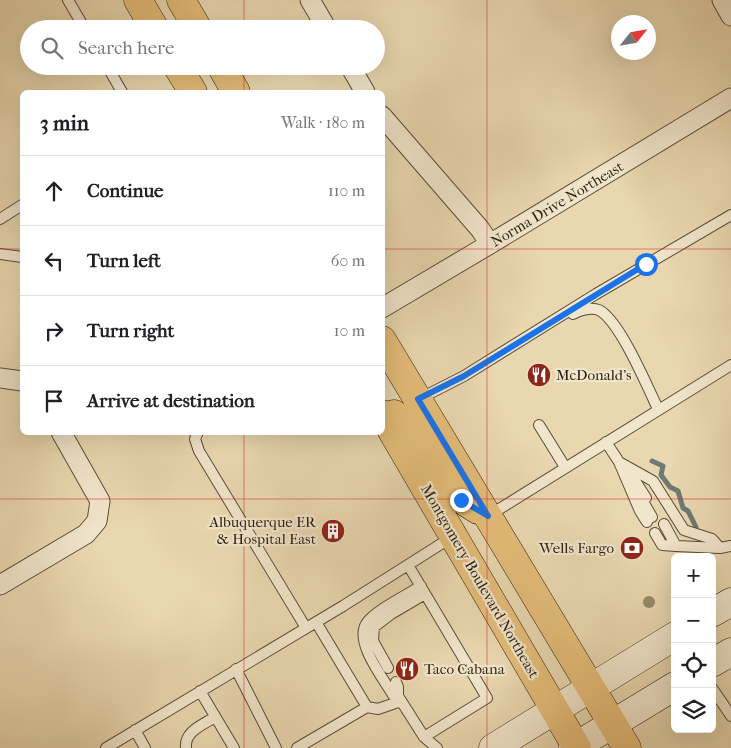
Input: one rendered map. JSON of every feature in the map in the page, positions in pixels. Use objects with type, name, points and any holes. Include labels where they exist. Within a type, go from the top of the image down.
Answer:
[{"type":"main road","points":[[138,0],[150,20]]},
{"type":"main road","points":[[181,0],[193,20]]},
{"type":"main road","points":[[183,75],[192,90]]},
{"type":"main road","points":[[226,75],[235,90]]},
{"type":"main road","points":[[385,345],[627,748]]},
{"type":"main road","points":[[385,405],[422,443],[449,488],[461,500],[488,516]]},
{"type":"main road","name":"Montgomery Boulevard Northeast","points":[[385,419],[575,747]]},
{"type":"main road","points":[[716,611],[731,602]]},
{"type":"main road","points":[[493,748],[671,638]]},
{"type":"main road","points":[[575,747],[672,688]]},
{"type":"street","points":[[310,0],[322,20]]},
{"type":"street","points":[[722,0],[731,16]]},
{"type":"street","points":[[355,75],[364,90]]},
{"type":"street","name":"Norma Drive Northeast","points":[[385,306],[731,98]]},
{"type":"street","points":[[385,119],[480,229],[490,244]]},
{"type":"street","points":[[0,378],[20,381]]},
{"type":"street","points":[[0,585],[86,534],[97,521],[100,501],[63,435]]},
{"type":"lane","points":[[68,0],[80,20]]},
{"type":"lane","points":[[112,75],[121,90]]},
{"type":"lane","points":[[0,219],[20,206]]},
{"type":"lane","points":[[418,399],[464,376],[596,294],[731,215]]},
{"type":"lane","points":[[0,254],[20,257]]},
{"type":"lane","points":[[467,380],[580,310],[597,309],[618,329],[658,409]]},
{"type":"lane","points":[[488,516],[731,365]]},
{"type":"lane","points":[[539,425],[565,467]]},
{"type":"lane","points":[[197,435],[195,439],[199,452],[306,628]]},
{"type":"lane","points":[[606,442],[623,464],[652,517]]},
{"type":"lane","points":[[623,464],[653,480],[684,530],[712,539],[720,548]]},
{"type":"lane","points":[[659,529],[662,544],[720,548],[731,546]]},
{"type":"lane","points":[[106,748],[316,622],[453,536]]},
{"type":"lane","points":[[408,565],[487,698],[424,737]]},
{"type":"lane","points":[[388,668],[373,641],[374,627],[423,590]]},
{"type":"lane","points":[[423,590],[379,612],[366,624],[363,638],[368,654],[393,694],[399,698],[424,737],[437,748]]},
{"type":"lane","points":[[316,622],[366,706],[378,709],[399,698]]},
{"type":"lane","points":[[236,669],[276,748]]},
{"type":"lane","points":[[396,682],[399,698]]},
{"type":"lane","points":[[200,691],[234,748]]},
{"type":"lane","points":[[716,694],[731,716]]},
{"type":"lane","points":[[297,748],[366,706]]},
{"type":"lane","points":[[186,748],[185,742],[190,733],[215,717]]},
{"type":"lane","points":[[135,730],[145,748]]},
{"type":"waterway","points":[[652,461],[663,466],[661,475],[670,487],[678,491],[683,508],[688,511],[696,527]]},
{"type":"place","name":"McDonald's","points":[[539,375]]},
{"type":"place","name":"Albuquerque ER & Hospital East","points":[[333,531]]},
{"type":"place","name":"Wells Fargo","points":[[632,548]]},
{"type":"place","name":"Taco Cabana","points":[[407,669]]},
{"type":"route","points":[[461,500],[488,516],[418,399],[464,376],[646,264]]}]
